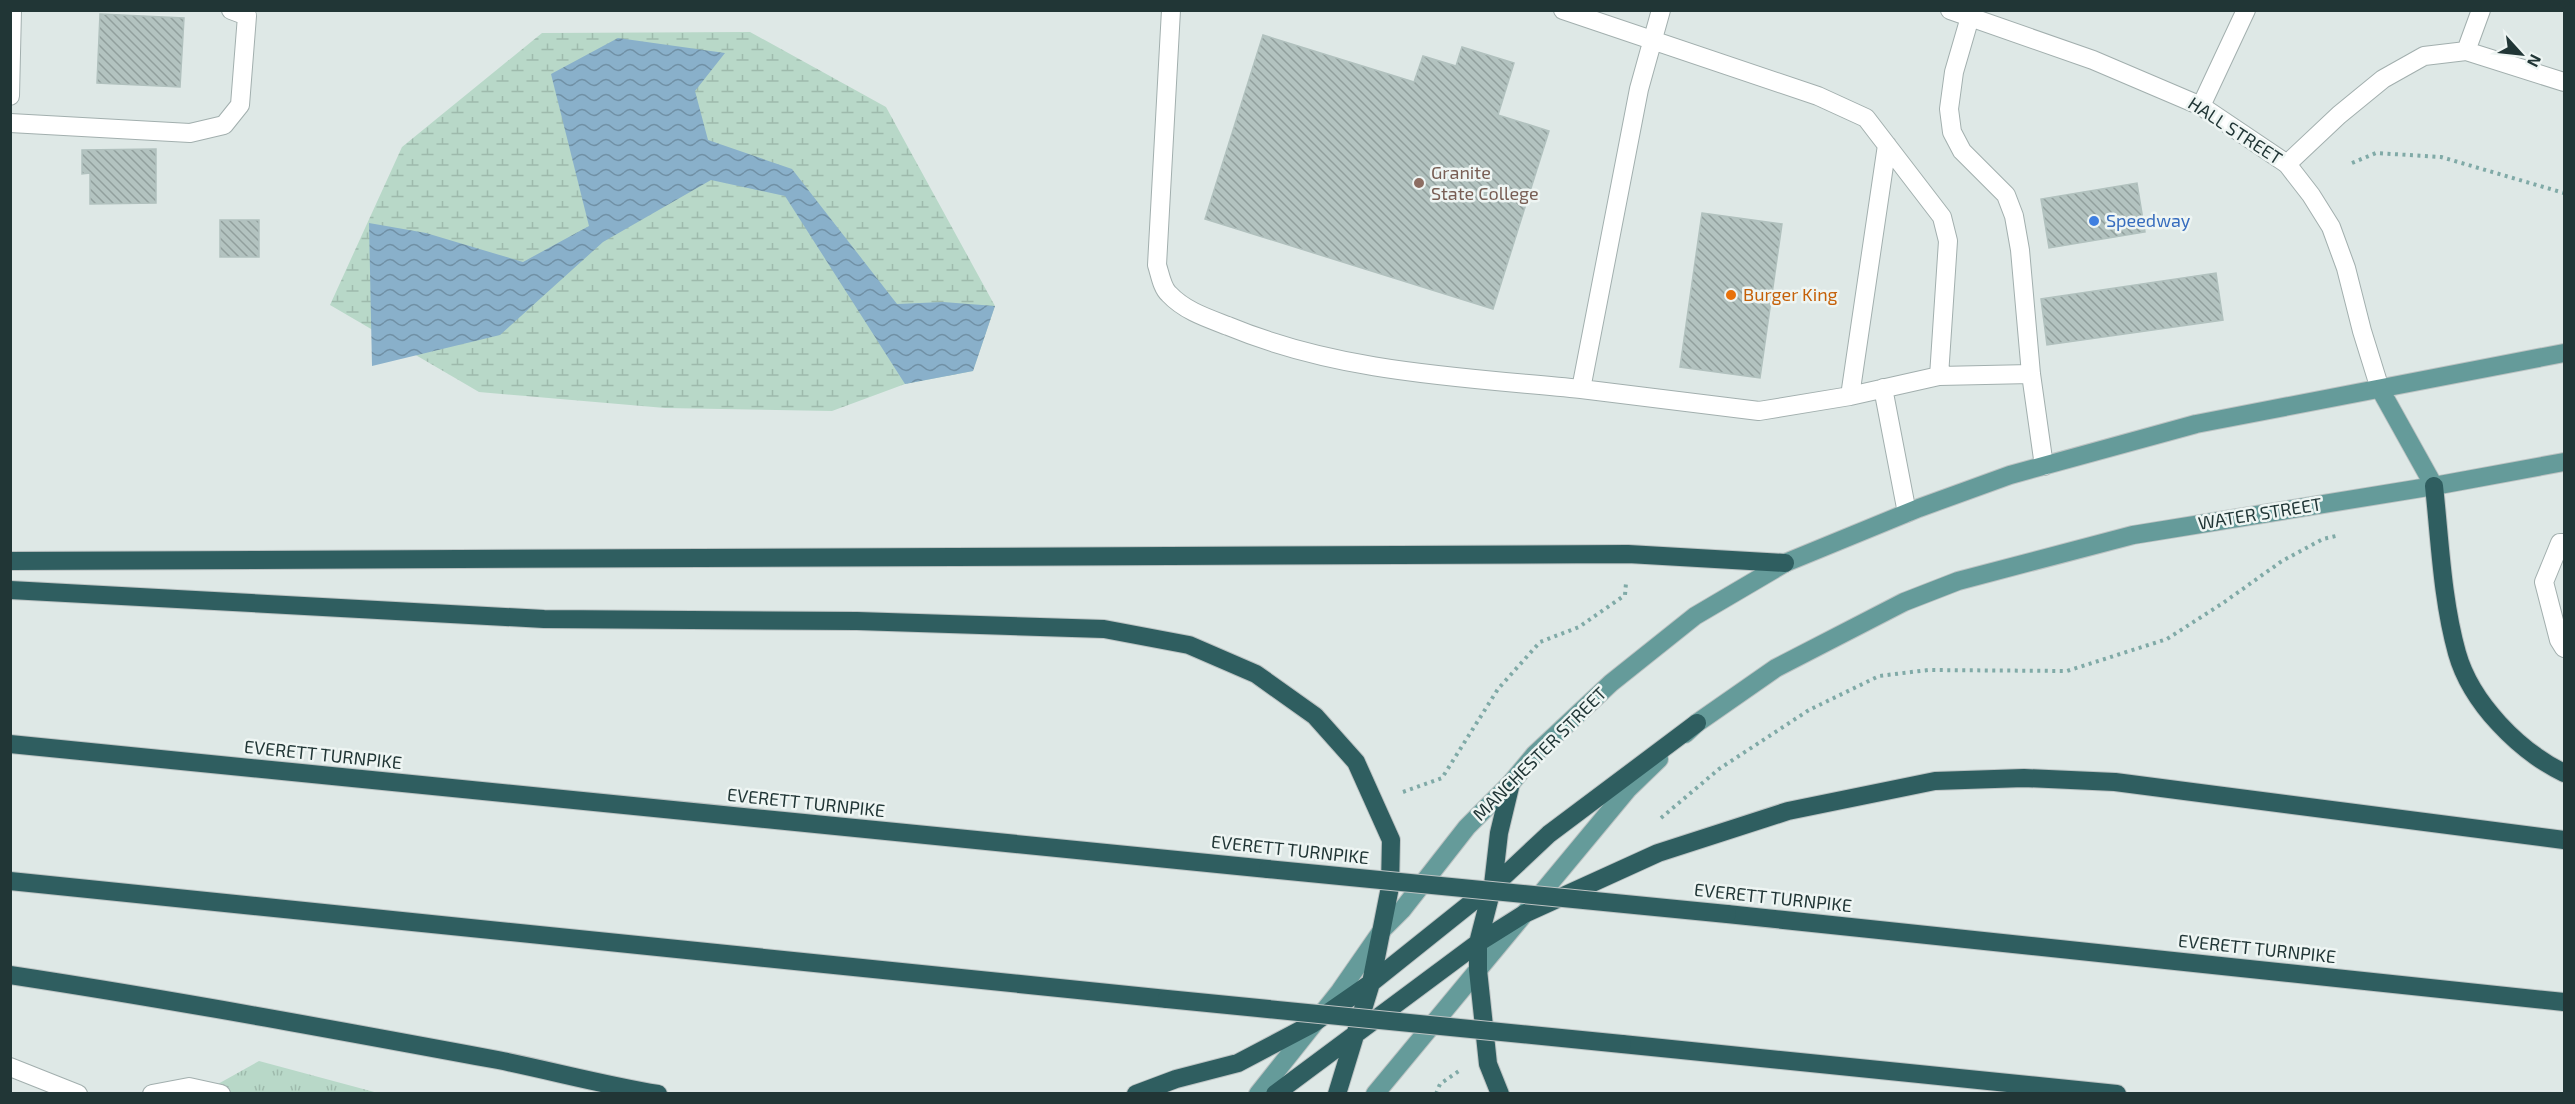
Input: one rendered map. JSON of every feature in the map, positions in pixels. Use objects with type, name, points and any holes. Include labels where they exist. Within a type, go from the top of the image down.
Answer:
[{"type":"highway","points":[[2434,486],[2445,589],[2457,655],[2479,699],[2509,734],[2548,765],[2565,773]]},
{"type":"highway","points":[[10,561],[1628,554],[1785,563]]},
{"type":"highway","points":[[10,590],[544,619],[857,621],[1104,629],[1190,645],[1256,674],[1315,716],[1356,762],[1391,840],[1390,887],[1383,929],[1371,983],[1337,1094]]},
{"type":"highway","points":[[1136,1094],[1176,1079],[1238,1063],[1312,1024],[1371,983],[1493,885],[1549,834],[1697,723]]},
{"type":"highway","name":"EVERETT TURNPIKE","points":[[10,744],[1727,914],[2565,1002]]},
{"type":"highway","points":[[1275,1094],[1478,943],[1524,914],[1658,853],[1788,811],[1935,781],[2024,778],[2115,782],[2565,840]]},
{"type":"highway","points":[[1500,1094],[1488,1064],[1478,970],[1478,943],[1493,885],[1499,833],[1511,783]]},
{"type":"highway","points":[[10,881],[2117,1094]]},
{"type":"highway","points":[[10,975],[173,1000],[502,1061],[658,1094]]},
{"type":"main road","points":[[2044,466],[2196,424],[2565,352]]},
{"type":"main road","name":"HALL STREET","points":[[2380,389],[2434,486]]},
{"type":"main road","name":"WATER STREET","points":[[1697,723],[1776,668],[1904,602],[1959,581],[2133,535],[2434,486],[2565,462]]},
{"type":"main road","name":"MANCHESTER STREET","points":[[1258,1094],[1340,990],[1383,929],[1402,910],[1467,827],[1511,783],[1535,754],[1603,691],[1686,623],[1785,563],[1907,513],[1974,488],[2044,466]]},
{"type":"main road","points":[[1375,1094],[1628,789],[1697,723]]},
{"type":"street","points":[[10,96],[12,10]]},
{"type":"street","points":[[10,123],[190,133],[224,125],[240,105],[248,16],[231,10]]},
{"type":"street","points":[[1171,10],[1156,265],[1167,293],[1189,310],[1294,350],[1342,362],[1389,370],[1581,389],[1759,411],[1850,396],[1939,376],[2031,375]]},
{"type":"street","points":[[1563,10],[1818,96],[1866,118],[1942,217],[1948,241],[1939,376]]},
{"type":"street","points":[[1581,389],[1639,89],[1661,10]]},
{"type":"street","name":"HALL STREET","points":[[1950,10],[1970,17],[1991,17],[2200,106],[2287,164],[2331,227],[2346,268],[2380,389]]},
{"type":"street","points":[[2200,106],[2246,10]]},
{"type":"street","points":[[2466,51],[2481,10]]},
{"type":"street","points":[[1970,17],[1954,72],[1949,109],[1952,132],[1962,151],[2006,195],[2014,216],[2020,250],[2031,375],[2044,466]]},
{"type":"street","points":[[2287,164],[2339,115],[2384,79],[2424,56],[2466,51],[2565,82]]},
{"type":"street","points":[[1850,396],[1887,145]]},
{"type":"street","points":[[1883,388],[1907,513]]},
{"type":"street","points":[[2565,543],[2560,543],[2544,582],[2559,640],[2565,648]]},
{"type":"street","points":[[10,1067],[78,1094]]},
{"type":"street","points":[[152,1094],[189,1086],[221,1094]]},
{"type":"path","points":[[2352,163],[2376,153],[2441,157],[2565,193]]},
{"type":"path","points":[[1658,820],[1719,769],[1809,711],[1879,676],[1928,670],[2067,671],[2167,639],[2282,561],[2323,539],[2344,534]]},
{"type":"path","points":[[1403,792],[1442,778],[1498,689],[1540,642],[1579,627],[1624,595],[1627,582]]},
{"type":"path","points":[[1436,1094],[1440,1084],[1460,1070]]},
{"type":"green space","points":[[750,32],[886,107],[995,306],[973,371],[905,384],[832,411],[665,408],[479,392],[330,305],[402,147],[542,33]]},
{"type":"green space","points":[[259,1061],[378,1093],[200,1094]]},
{"type":"water","points":[[618,38],[725,53],[695,91],[708,140],[792,169],[897,304],[943,302],[995,306],[973,371],[905,384],[785,196],[711,180],[603,242],[500,335],[372,366],[369,223],[426,233],[523,262],[589,226],[551,74]]},
{"type":"building","points":[[100,14],[184,18],[180,87],[97,83]]},
{"type":"building","points":[[1263,35],[1414,82],[1423,56],[1456,66],[1462,47],[1514,63],[1498,115],[1549,131],[1493,309],[1205,219]]},
{"type":"building","points":[[156,149],[156,203],[90,204],[90,173],[82,174],[82,150]]},
{"type":"building","points":[[2137,183],[2145,232],[2049,248],[2041,199]]},
{"type":"building","name":"Burger King","points":[[1702,213],[1782,224],[1760,378],[1680,367]]},
{"type":"building","points":[[220,220],[259,220],[259,257],[220,257]]},
{"type":"building","points":[[2216,273],[2223,320],[2047,345],[2041,299]]},
{"type":"place","name":"Granite State College","points":[[1419,183]]},
{"type":"place","name":"Speedway","points":[[2094,221]]},
{"type":"place","name":"Burger King","points":[[1731,295]]}]
